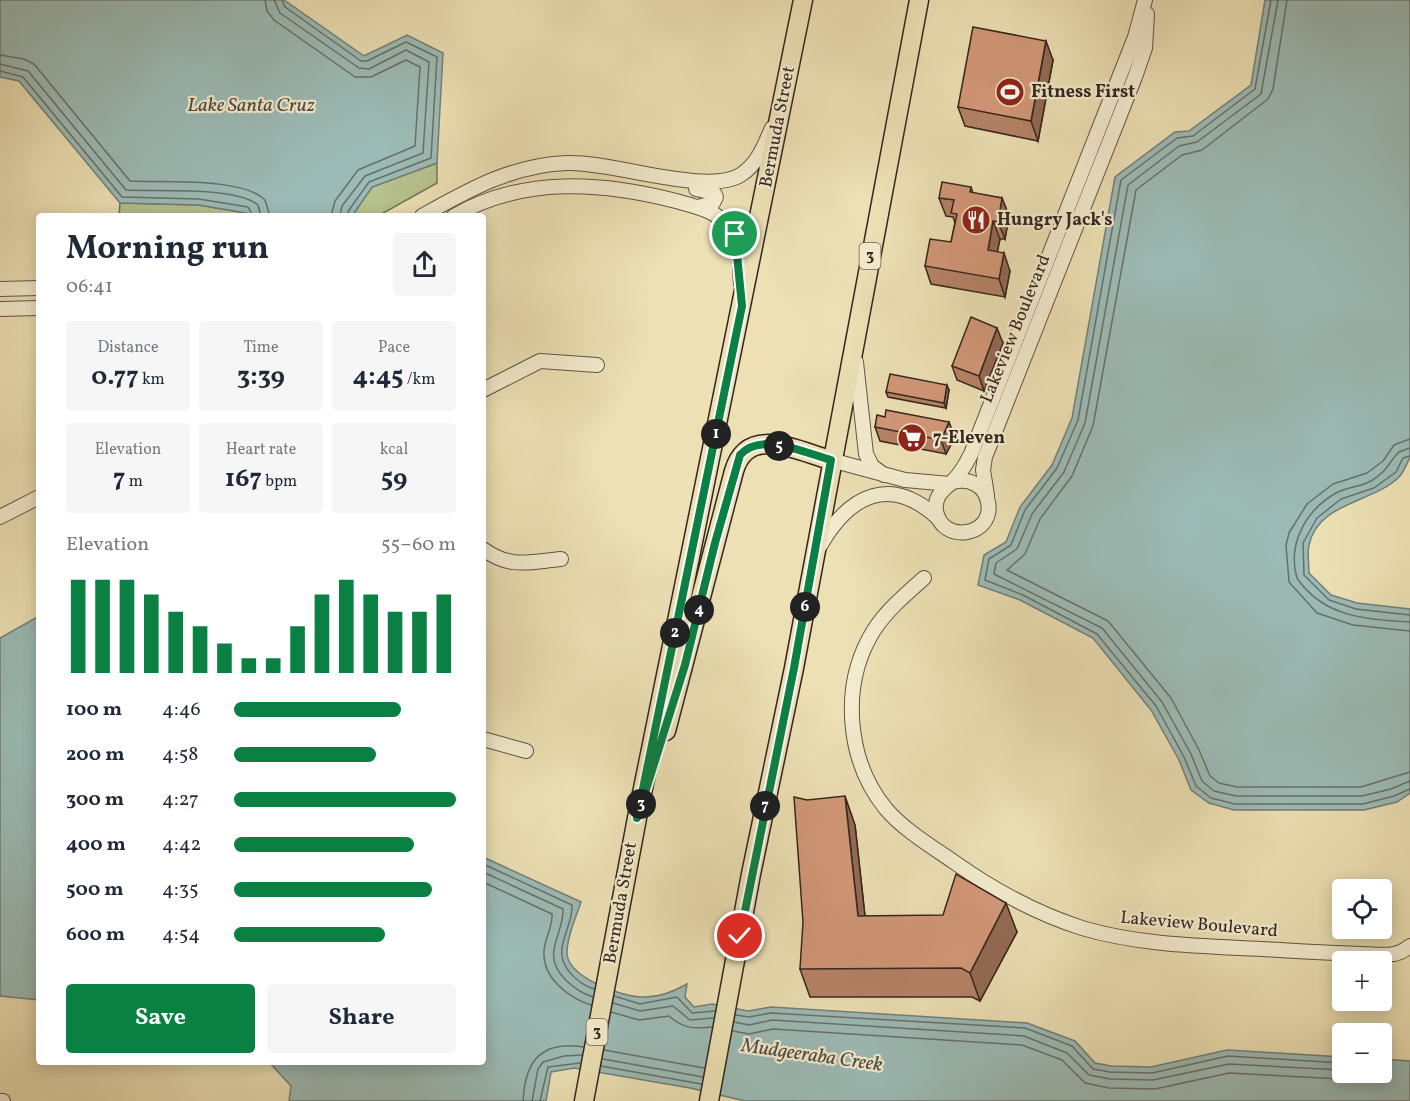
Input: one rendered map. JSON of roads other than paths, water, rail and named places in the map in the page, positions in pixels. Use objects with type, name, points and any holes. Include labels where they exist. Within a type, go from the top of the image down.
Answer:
[{"type":"main road","name":"Bermuda Street","points":[[586,1094],[637,818],[772,162],[780,110],[803,0]]},
{"type":"main road","name":"3","points":[[709,1101],[919,0]]},
{"type":"main road","points":[[637,818],[685,665],[715,543],[740,455],[749,447],[763,443],[831,460]]},
{"type":"street","name":"Lakeview Boulevard","points":[[951,483],[969,459],[1135,37],[1146,0]]},
{"type":"street","name":"Lakeview Boulevard","points":[[988,503],[983,467],[1127,98],[1144,48],[1146,0]]},
{"type":"street","points":[[1112,93],[1127,98]]},
{"type":"street","points":[[428,213],[495,177],[543,165],[583,164],[705,182],[731,180],[742,174],[757,159],[780,110]]},
{"type":"street","points":[[543,165],[545,186]]},
{"type":"street","points":[[1083,169],[1096,175]]},
{"type":"street","points":[[634,170],[658,181],[715,194],[716,198],[713,203],[698,207]]},
{"type":"street","points":[[461,213],[503,195],[545,186],[577,185],[616,189],[698,207],[719,217],[735,234],[742,306]]},
{"type":"street","points":[[0,289],[36,288]]},
{"type":"street","points":[[0,309],[36,308]]},
{"type":"street","points":[[1023,320],[1037,326]]},
{"type":"street","points":[[854,339],[866,454],[871,465],[884,475]]},
{"type":"street","points":[[486,388],[540,361],[597,365]]},
{"type":"street","points":[[987,414],[995,432]]},
{"type":"street","points":[[813,559],[840,516],[855,502],[868,496],[887,494],[908,498],[938,518],[952,531],[968,533],[985,521],[988,503],[985,493],[977,485],[964,480],[951,483],[918,482],[831,460]]},
{"type":"street","points":[[938,518],[937,498],[951,483]]},
{"type":"street","points":[[0,517],[36,499]]},
{"type":"street","points":[[486,551],[498,560],[515,563],[561,559]]},
{"type":"street","name":"Lakeview Boulevard","points":[[924,578],[885,614],[873,631],[857,669],[852,713],[855,750],[862,769],[887,810],[914,833],[993,889],[1021,905],[1082,928],[1110,935],[1139,941],[1393,955],[1410,946]]},
{"type":"street","points":[[486,740],[526,751]]},
{"type":"water","name":"Lake Santa Cruz","points":[[0,0],[284,0],[364,56],[407,35],[443,53],[437,163],[372,187],[354,213],[246,213],[199,205],[120,203],[19,81],[0,77]]},
{"type":"water","points":[[1265,0],[1410,0],[1410,457],[1401,475],[1388,486],[1335,511],[1323,520],[1314,531],[1308,551],[1309,573],[1331,595],[1357,603],[1410,609],[1410,793],[1397,802],[1364,810],[1234,810],[1209,803],[1191,790],[1179,760],[1151,710],[1093,638],[1020,600],[978,585],[984,555],[1006,542],[1020,507],[1052,465],[1072,418],[1115,177],[1175,132],[1189,131],[1251,85]]},
{"type":"water","points":[[36,618],[36,1000],[0,996],[0,638]]},
{"type":"water","name":"Mudgeeraba Creek","points":[[486,858],[581,902],[568,940],[569,961],[575,970],[597,984],[633,996],[654,997],[687,984],[685,997],[694,1007],[712,1004],[748,1011],[771,1007],[1027,1023],[1075,1041],[1095,1063],[1111,1066],[1151,1067],[1227,1050],[1332,1056],[1332,1083],[1392,1083],[1392,1060],[1410,1061],[1410,1101],[745,1101],[690,1088],[574,1068],[551,1072],[546,1101],[289,1101],[291,1086],[272,1065],[486,1065]]},
{"type":"place","name":"Fitness First","points":[[1010,92]]},
{"type":"place","name":"Hungry Jack's","points":[[976,220]]},
{"type":"place","name":"7-Eleven","points":[[912,438]]}]
